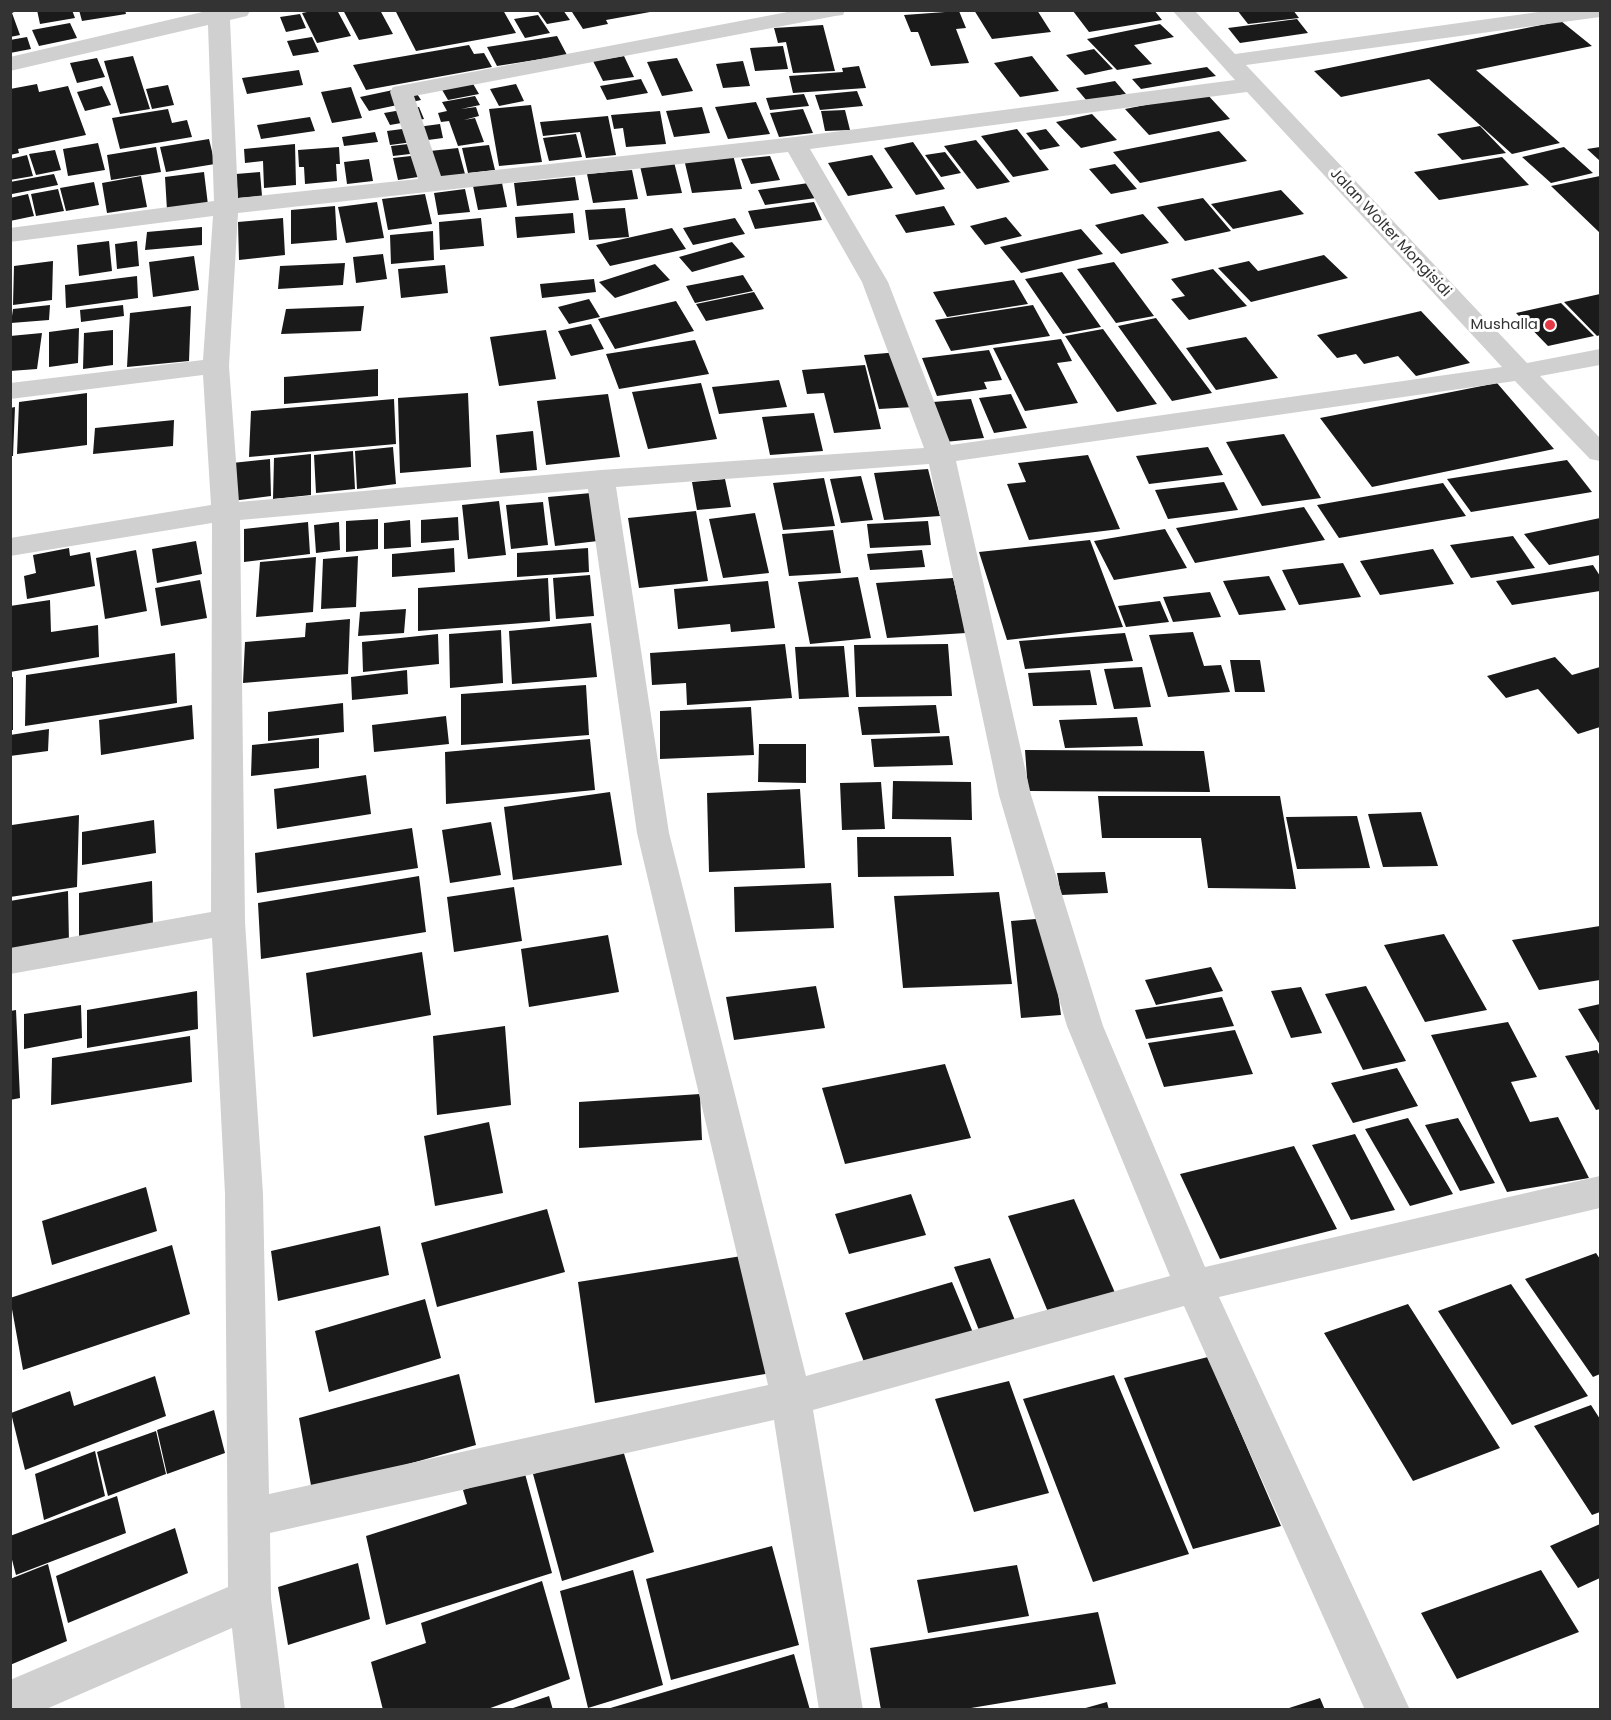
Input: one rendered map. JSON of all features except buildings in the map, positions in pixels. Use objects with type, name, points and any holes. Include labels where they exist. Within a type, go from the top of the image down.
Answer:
[{"type":"street","points":[[432,184],[400,92],[835,10]]},
{"type":"street","name":"Jalan Wolter Mongisidi","points":[[1182,10],[1521,372],[1600,453]]},
{"type":"street","points":[[1230,61],[1353,42],[1600,11]]},
{"type":"street","points":[[10,64],[230,13],[226,207],[216,366],[225,512],[228,922],[244,1194],[250,1599],[263,1710]]},
{"type":"street","points":[[10,235],[226,207],[795,144],[1251,85]]},
{"type":"street","points":[[795,144],[875,282],[941,455],[1015,795],[1085,1026],[1194,1286],[1388,1710]]},
{"type":"street","points":[[10,547],[225,512],[601,479],[941,455],[1521,372],[1600,357]]},
{"type":"street","points":[[10,391],[216,366]]},
{"type":"street","points":[[601,479],[652,833],[791,1398],[841,1710]]},
{"type":"street","points":[[10,961],[228,922]]},
{"type":"street","points":[[248,1518],[791,1398],[1194,1286],[1600,1192]]},
{"type":"street","points":[[10,1702],[250,1599]]},
{"type":"place","name":"Mushalla","points":[[1550,325]]}]
